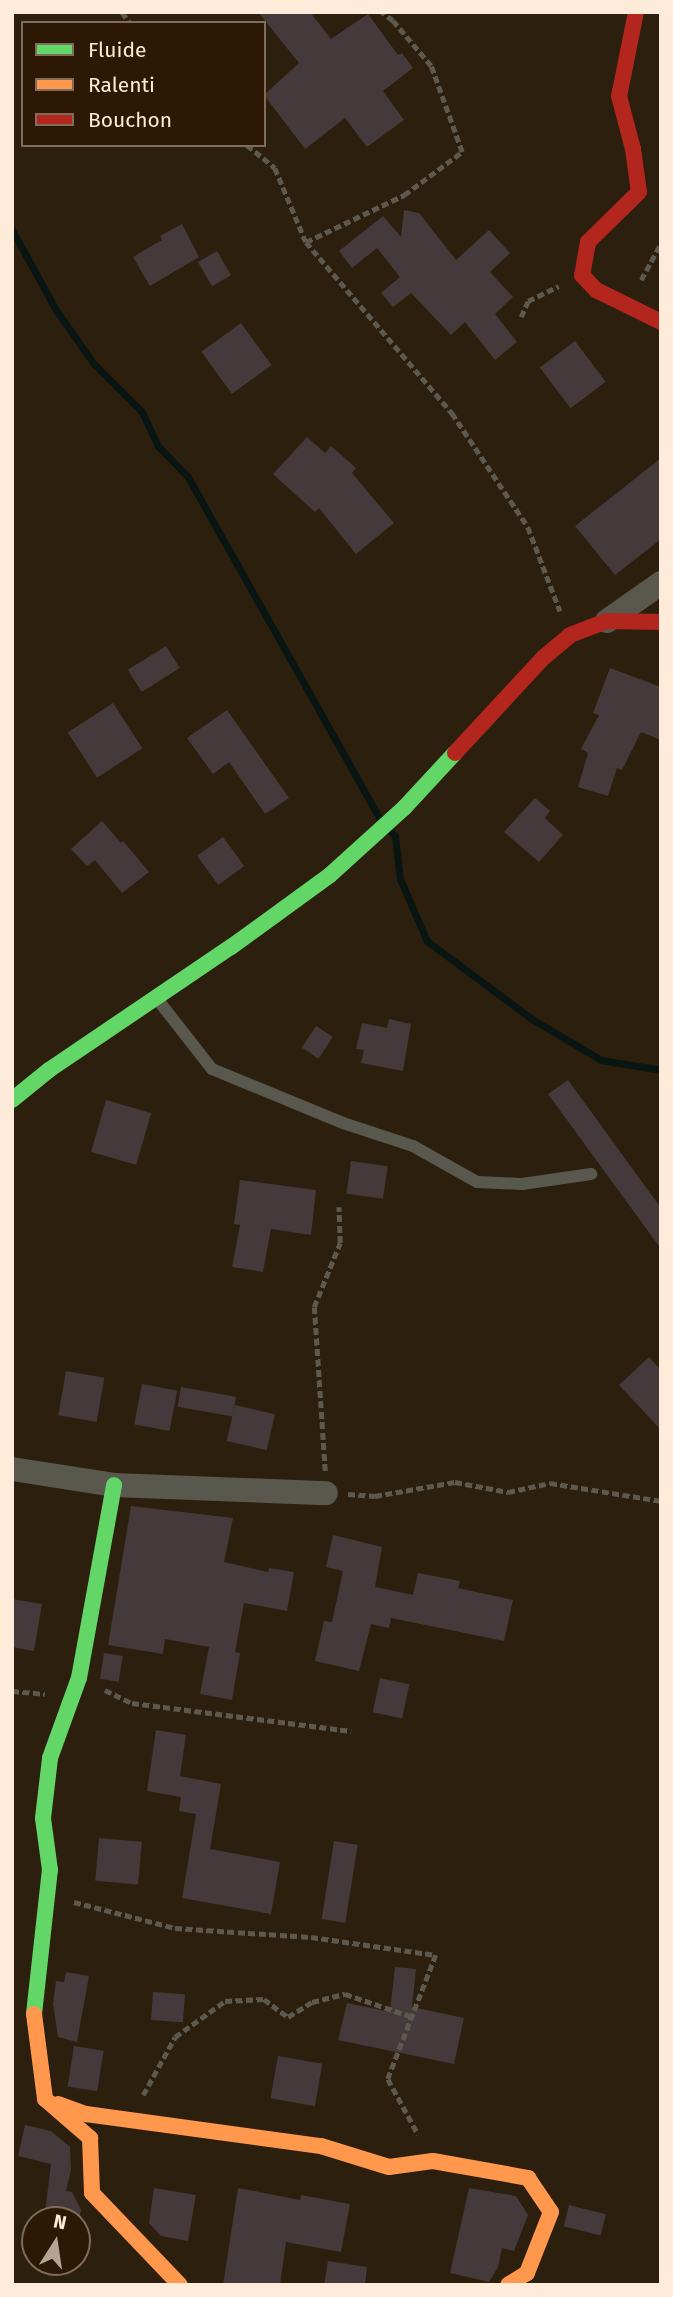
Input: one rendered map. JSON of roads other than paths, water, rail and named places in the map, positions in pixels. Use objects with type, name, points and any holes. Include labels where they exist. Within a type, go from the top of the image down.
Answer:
[{"type":"street","points":[[636,12],[619,96],[633,149],[639,192],[588,242],[582,275],[596,290],[661,322]]},
{"type":"street","points":[[12,1100],[49,1070],[289,907],[378,834],[543,658],[570,635],[607,621],[661,583]]},
{"type":"street","points":[[607,621],[661,622]]},
{"type":"street","points":[[12,1469],[114,1485],[326,1493]]},
{"type":"street","points":[[114,1485],[79,1678],[50,1758],[43,1818],[51,1870],[33,2004],[45,2099],[90,2138],[92,2193],[180,2285]]},
{"type":"street","points":[[45,2099],[86,2114],[321,2146],[388,2167],[433,2161],[528,2178],[551,2212],[527,2273],[508,2285]]},
{"type":"lane","points":[[156,997],[212,1069],[343,1123],[413,1146],[477,1182],[522,1184],[591,1174]]},
{"type":"waterway","points":[[12,230],[56,310],[94,364],[142,412],[158,446],[188,477],[379,817]]},
{"type":"waterway","points":[[391,832],[395,836],[400,879],[427,941],[532,1019],[601,1060],[661,1070]]}]
